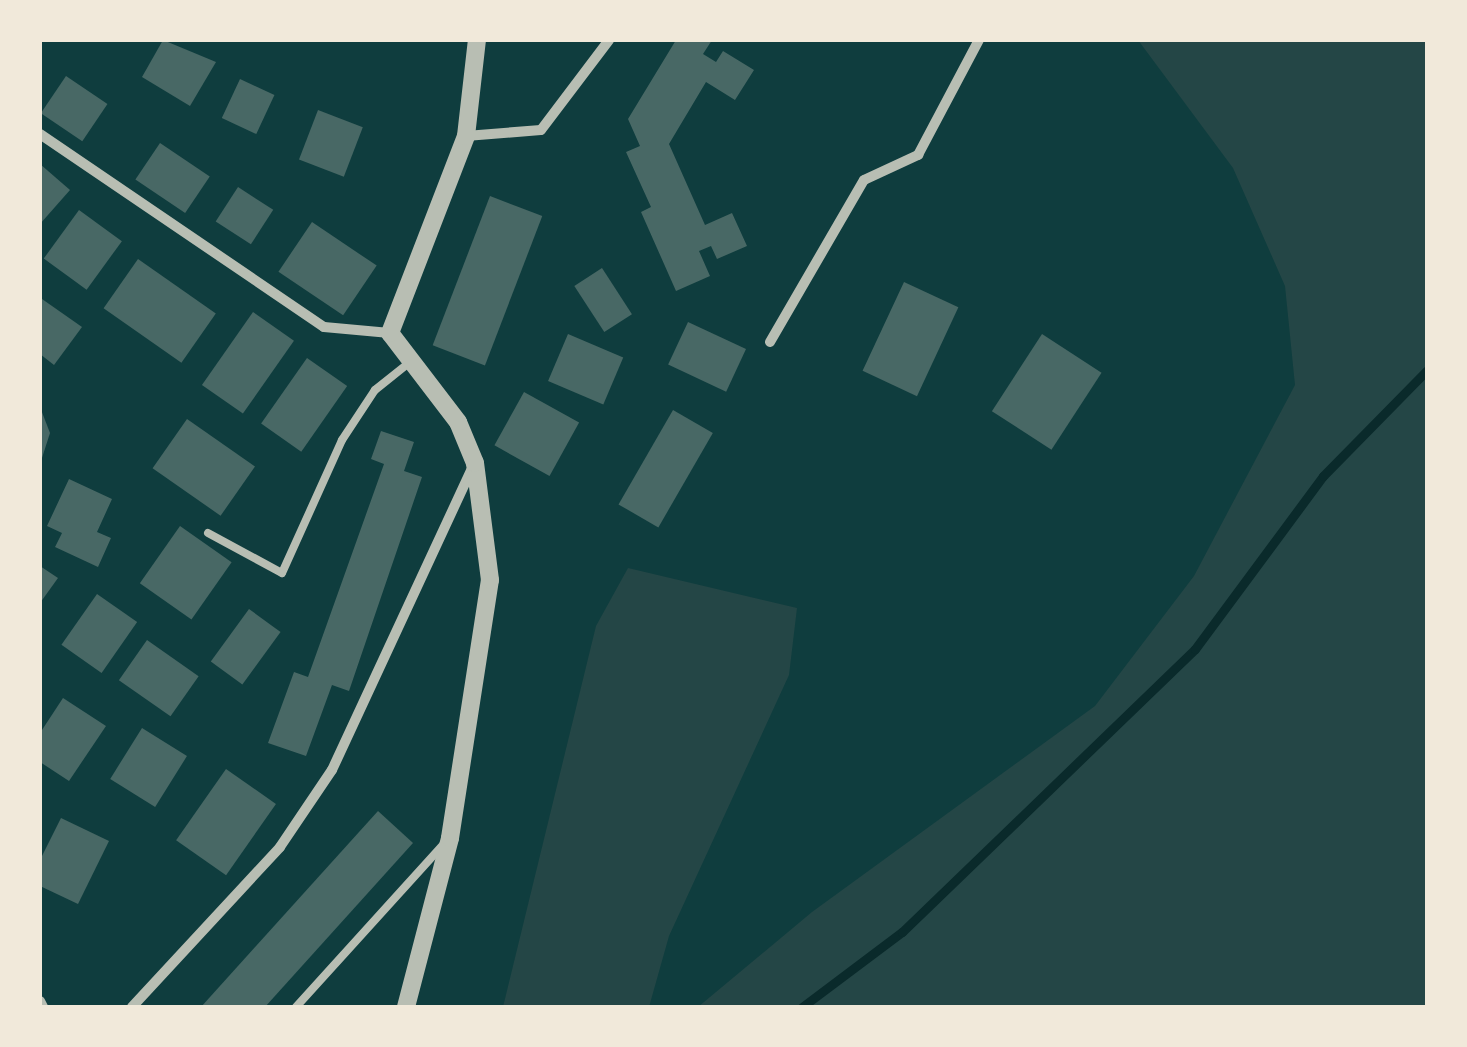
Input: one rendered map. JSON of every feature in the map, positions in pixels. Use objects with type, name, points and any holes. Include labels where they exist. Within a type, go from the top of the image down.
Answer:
[{"type":"street","points":[[390,333],[466,136],[477,40]]},
{"type":"street","points":[[466,136],[541,130],[609,40]]},
{"type":"street","points":[[770,342],[864,180],[918,155],[979,40]]},
{"type":"street","points":[[40,134],[324,326],[390,333]]},
{"type":"street","points":[[390,333],[408,363],[458,422],[474,463],[490,580],[450,838],[406,1007]]},
{"type":"street","points":[[132,1007],[280,848],[332,770],[474,463]]},
{"type":"lane","points":[[208,533],[282,574],[342,440],[375,390],[408,363]]},
{"type":"lane","points":[[296,1007],[450,838]]},
{"type":"shaded area","points":[[1138,40],[1427,40],[1427,1007],[698,1007],[812,912],[1095,706],[1194,576],[1295,385],[1285,286],[1233,168]]},
{"type":"shaded area","points":[[628,568],[797,608],[789,675],[669,936],[649,1007],[503,1007],[596,626]]},
{"type":"building","points":[[163,40],[216,62],[190,106],[142,77]]},
{"type":"building","points":[[676,40],[712,40],[703,54],[716,62],[723,51],[754,70],[735,100],[706,82],[669,144],[705,225],[732,213],[747,246],[717,259],[711,246],[699,251],[710,276],[676,291],[641,212],[651,207],[626,152],[640,146],[628,119]]},
{"type":"building","points":[[66,76],[107,104],[82,141],[41,113]]},
{"type":"building","points":[[240,79],[274,95],[256,134],[222,118]]},
{"type":"building","points":[[318,110],[363,127],[344,177],[299,159]]},
{"type":"building","points":[[160,143],[210,177],[185,213],[135,179]]},
{"type":"building","points":[[40,164],[70,190],[40,224]]},
{"type":"building","points":[[238,187],[273,210],[251,244],[216,221]]},
{"type":"building","points":[[490,196],[542,216],[485,365],[433,345]]},
{"type":"building","points":[[79,210],[122,241],[87,290],[44,259]]},
{"type":"building","points":[[312,222],[377,266],[343,315],[278,272]]},
{"type":"building","points":[[138,259],[216,313],[181,363],[104,308]]},
{"type":"building","points":[[602,268],[632,314],[604,332],[574,286]]},
{"type":"building","points":[[904,282],[958,307],[917,396],[863,371]]},
{"type":"building","points":[[42,299],[82,327],[54,365],[40,354]]},
{"type":"building","points":[[253,312],[294,341],[243,414],[202,385]]},
{"type":"building","points":[[688,322],[746,349],[726,392],[668,365]]},
{"type":"building","points":[[568,334],[623,357],[603,404],[548,381]]},
{"type":"building","points":[[1042,334],[1102,373],[1051,450],[992,411]]},
{"type":"building","points":[[307,358],[347,386],[301,452],[261,424]]},
{"type":"building","points":[[524,392],[579,423],[550,476],[494,445]]},
{"type":"building","points":[[40,407],[50,433],[41,461],[40,460]]},
{"type":"building","points":[[673,410],[713,433],[658,527],[618,504]]},
{"type":"building","points":[[187,419],[255,467],[221,516],[153,468]]},
{"type":"building","points":[[381,431],[414,442],[404,471],[422,477],[349,691],[332,685],[306,756],[268,743],[294,672],[308,677],[384,464],[371,459]]},
{"type":"building","points":[[69,479],[112,499],[97,532],[111,538],[98,567],[55,547],[62,533],[47,526]]},
{"type":"building","points":[[180,526],[232,562],[191,619],[140,583]]},
{"type":"building","points":[[40,566],[58,578],[40,603]]},
{"type":"building","points":[[97,594],[137,622],[102,673],[61,645]]},
{"type":"building","points":[[249,609],[281,632],[242,685],[211,662]]},
{"type":"building","points":[[147,640],[199,676],[171,716],[119,680]]},
{"type":"building","points":[[63,698],[106,726],[69,781],[40,762],[40,733]]},
{"type":"building","points":[[142,728],[187,756],[155,807],[110,779]]},
{"type":"building","points":[[226,769],[276,804],[226,875],[176,840]]},
{"type":"building","points":[[378,811],[413,843],[265,1007],[201,1007]]},
{"type":"building","points":[[61,818],[109,841],[78,904],[40,886],[40,860]]},
{"type":"waterway","points":[[802,1007],[902,932],[1195,649],[1323,476],[1427,370]]}]
